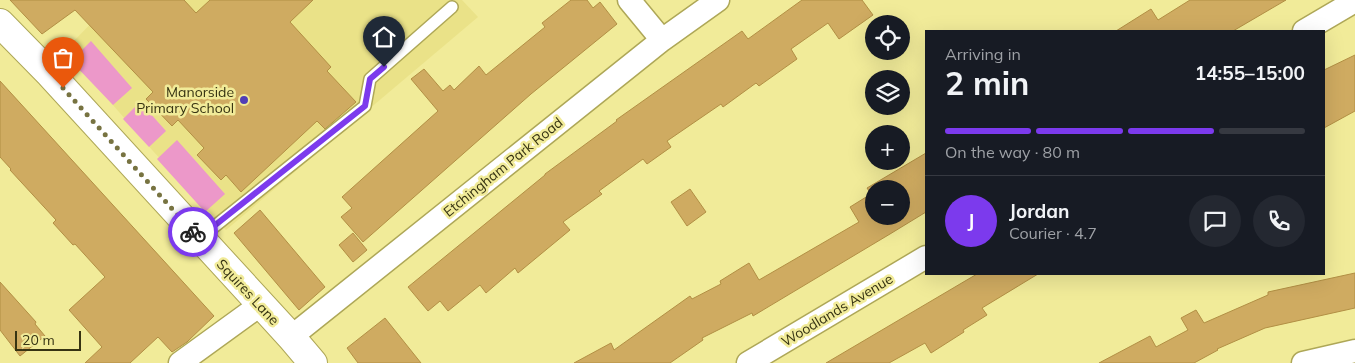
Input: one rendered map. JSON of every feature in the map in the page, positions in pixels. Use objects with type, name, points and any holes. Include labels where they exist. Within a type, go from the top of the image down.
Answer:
[{"type":"street","points":[[629,0],[662,40]]},
{"type":"street","name":"Etchingham Park Road","points":[[291,337],[662,40],[718,0]]},
{"type":"street","points":[[1306,30],[1355,0]]},
{"type":"street","name":"Squires Lane","points":[[0,23],[50,74],[313,363]]},
{"type":"street","name":"Woodlands Avenue","points":[[748,363],[925,258]]},
{"type":"street","points":[[180,363],[260,305]]},
{"type":"street","points":[[1303,363],[1355,351]]},
{"type":"lane","points":[[199,238],[365,106],[370,79],[452,7]]},
{"type":"shaded area","name":"Manorside Primary School","points":[[114,0],[462,0],[478,17],[226,230],[153,151],[65,50]]},
{"type":"shaded area","points":[[91,41],[132,88],[113,105],[71,61]]},
{"type":"shaded area","points":[[140,102],[166,131],[149,147],[123,119]]},
{"type":"shaded area","points":[[177,140],[225,194],[205,212],[157,159]]},
{"type":"building","points":[[10,0],[184,0],[196,13],[210,0],[313,0],[290,22],[331,67],[327,71],[356,102],[325,129],[317,121],[241,192],[226,175],[221,180],[197,155],[204,148],[178,120],[172,126],[146,99],[153,92],[75,10],[42,34]]},
{"type":"building","points":[[571,0],[587,0],[593,8],[600,2],[617,24],[531,94],[363,242],[341,217],[352,208],[342,197],[438,111],[411,79],[424,69],[443,91],[450,85],[454,90],[479,66],[486,75],[545,27],[542,23]]},
{"type":"building","points":[[802,0],[862,0],[873,15],[865,15],[865,21],[839,39],[828,23],[791,49],[797,59],[759,86],[756,83],[723,107],[721,104],[667,141],[671,147],[647,164],[643,159],[599,191],[602,194],[563,222],[570,230],[518,273],[515,268],[486,293],[480,285],[448,311],[440,301],[428,311],[408,287],[545,174],[616,120],[742,31],[748,39]]},
{"type":"building","points":[[1190,0],[1286,0],[1235,30],[1118,30],[1151,9],[1158,20]]},
{"type":"building","points":[[1355,55],[1355,111],[1325,127],[1325,70]]},
{"type":"building","points":[[0,81],[214,316],[187,342],[172,352],[158,337],[130,363],[85,363],[102,347],[69,310],[105,277],[53,223],[56,220],[0,157]]},
{"type":"building","points":[[925,154],[925,213],[910,222],[910,180],[880,180],[897,170],[910,170],[910,162]]},
{"type":"building","points":[[690,189],[706,212],[687,226],[671,202]]},
{"type":"building","points":[[865,198],[865,225],[904,225],[753,316],[752,313],[702,338],[703,340],[670,363],[574,363],[611,343],[614,350],[690,296],[692,299],[721,284],[720,281],[749,263],[759,280],[859,222],[850,207]]},
{"type":"building","points":[[260,210],[325,287],[299,310],[234,233]]},
{"type":"building","points":[[353,233],[367,250],[353,262],[339,245]]},
{"type":"building","points":[[1355,273],[1355,308],[1265,328],[1217,349],[1194,363],[1099,363],[1150,336],[1156,347],[1188,330],[1181,318],[1196,310],[1204,323],[1268,295],[1268,292]]},
{"type":"building","points":[[975,275],[1036,275],[982,308],[987,315],[931,353],[925,343],[889,363],[826,363]]},
{"type":"building","points":[[0,282],[36,322],[35,324],[45,336],[20,356],[0,330]]},
{"type":"building","points":[[385,318],[421,363],[358,363],[347,348]]},
{"type":"way so far","points":[[63,88],[193,232]]},
{"type":"place","name":"Manorside Primary School","points":[[244,100]]},
{"type":"route","points":[[193,232],[199,238],[365,106],[370,79],[384,67]]}]
